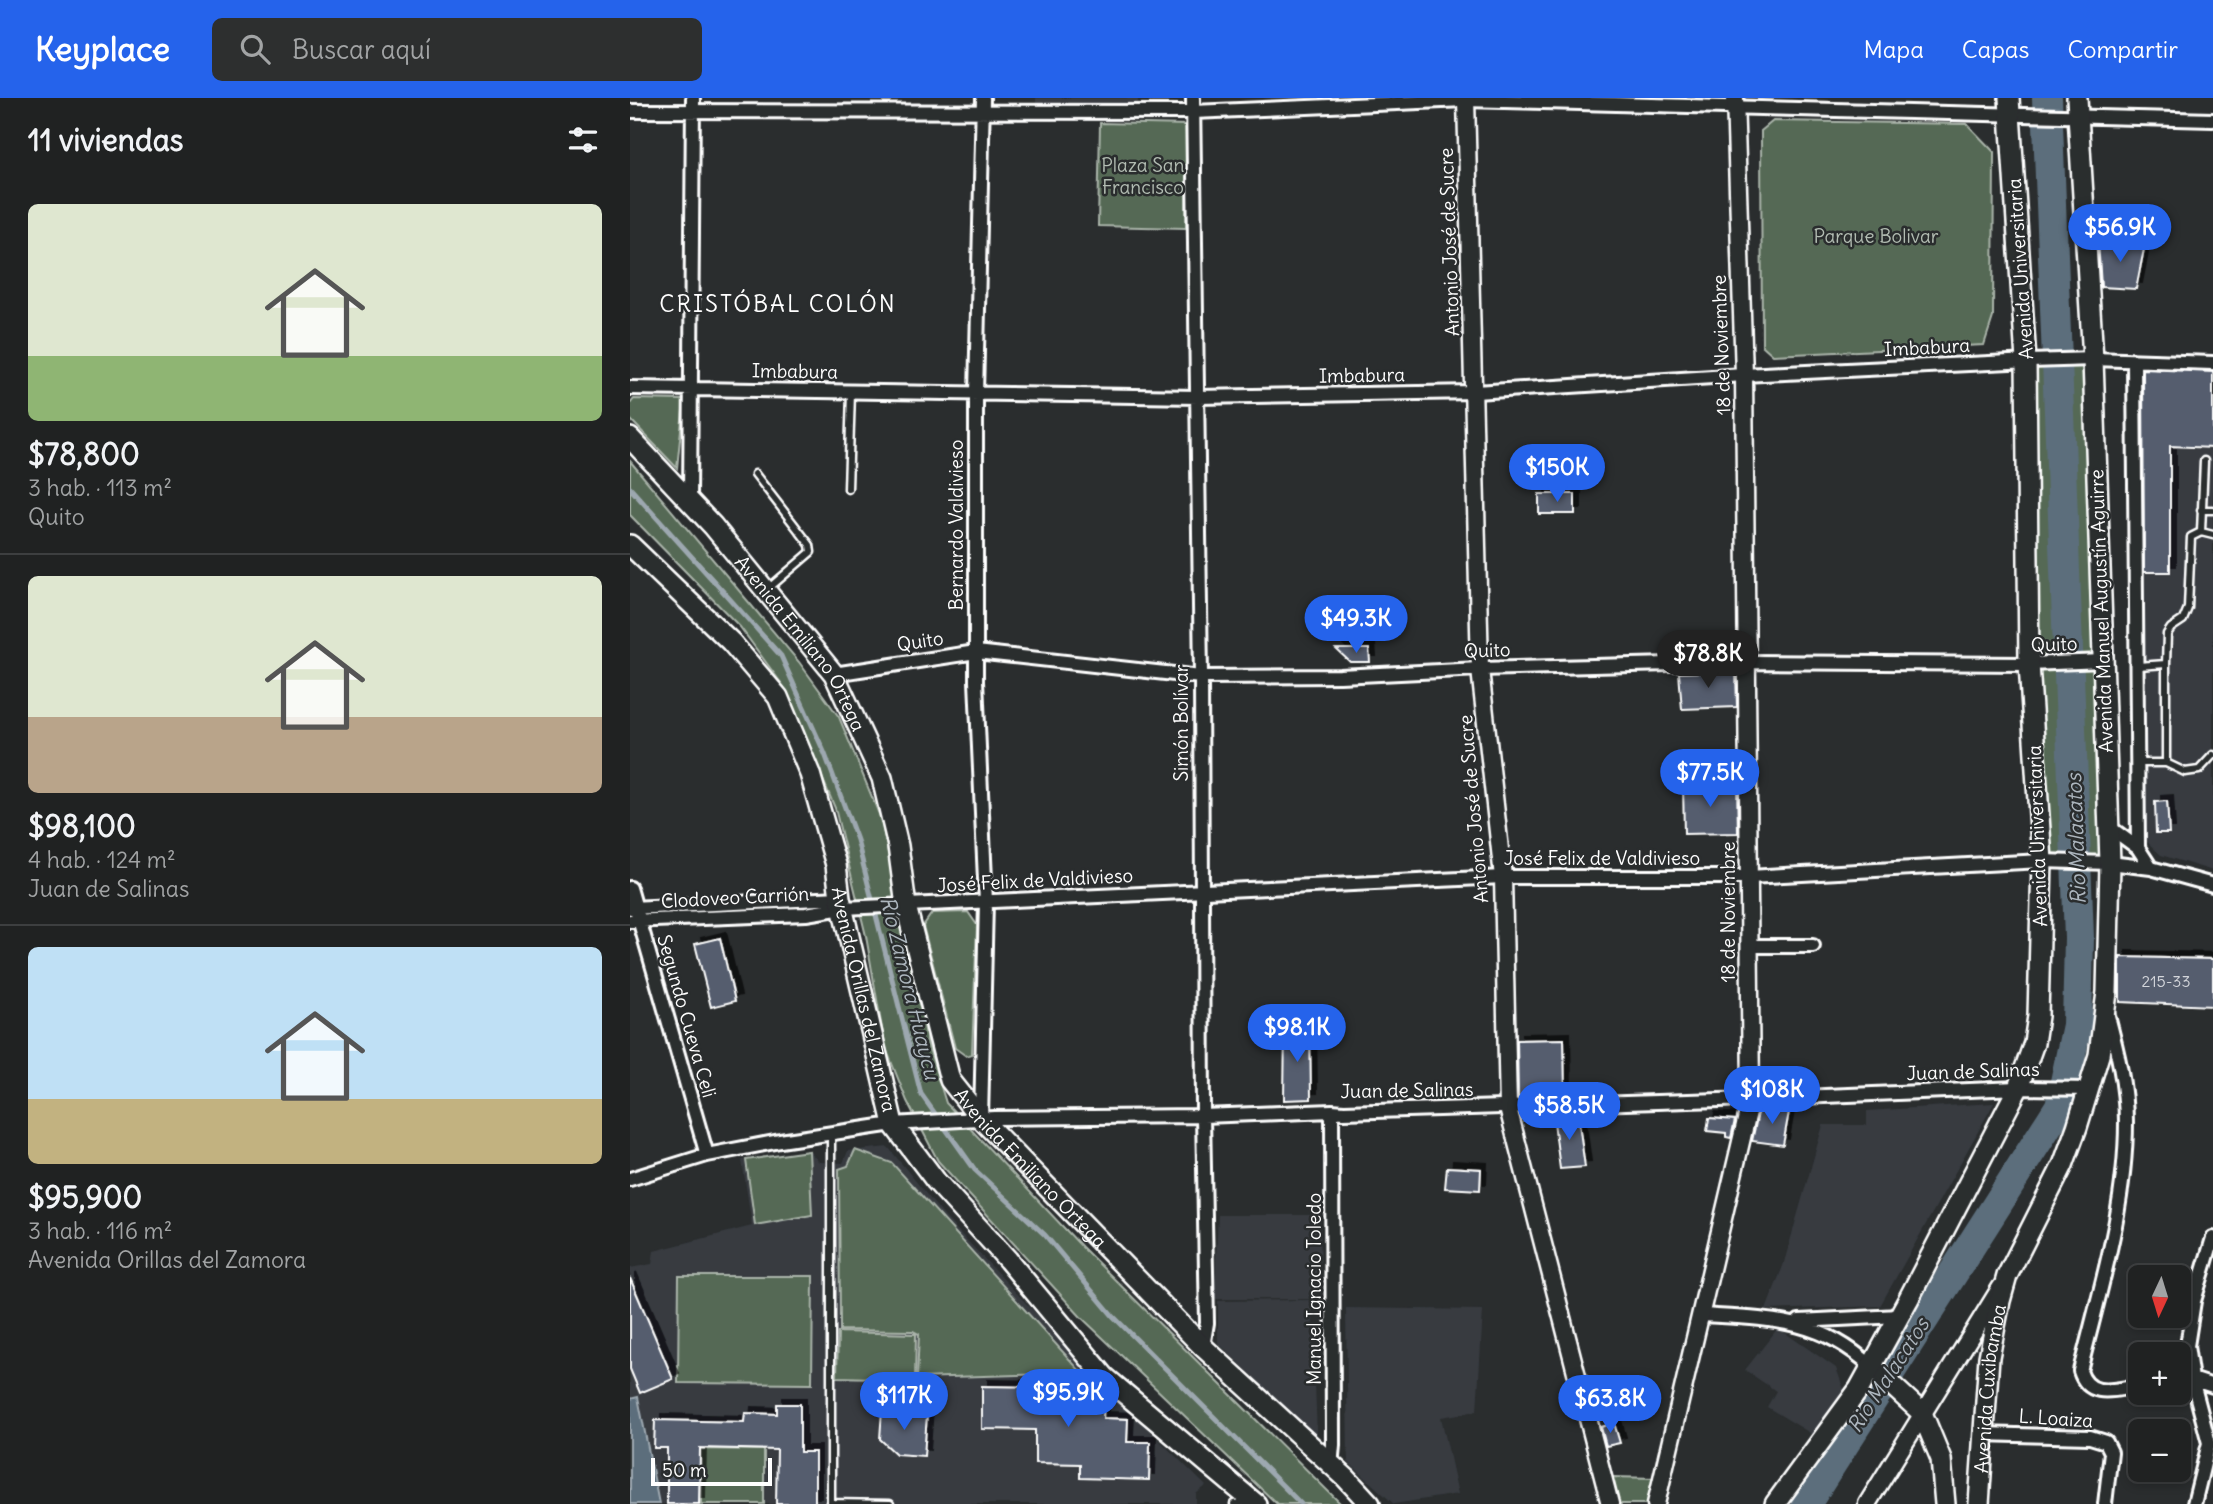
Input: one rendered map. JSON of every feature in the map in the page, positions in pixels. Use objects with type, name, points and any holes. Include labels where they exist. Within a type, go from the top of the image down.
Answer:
[{"type":"main road","name":"Avenida Manuel Augustín Aguirre","points":[[2075,109],[2090,359],[2098,662],[2108,826],[2109,929],[2099,1055],[2084,1089]]},
{"type":"main road","name":"Avenida Universitaria","points":[[1775,1504],[1859,1389],[2024,1088],[2038,1016],[2045,861],[2033,664],[2028,361],[2013,110]]},
{"type":"main road","name":"Avenida Emiliano Ortega","points":[[630,438],[766,590],[834,674],[882,778],[898,846],[906,906],[950,1080],[981,1119],[1203,1348],[1370,1504]]},
{"type":"main road","name":"Avenida Orillas del Zamora","points":[[630,545],[731,642],[778,697],[810,774],[836,865],[841,903],[893,1124],[936,1181],[1007,1260],[1105,1377],[1248,1503]]},
{"type":"main road","points":[[2007,1276],[2063,1165],[2084,1089]]},
{"type":"main road","name":"Avenida Cuxibamba","points":[[1979,1504],[1982,1434],[1994,1323],[2007,1276]]},
{"type":"main road","points":[[1871,1366],[1922,1413]]},
{"type":"main road","name":"Avenida Cuxibamba","points":[[1922,1413],[1941,1460],[1945,1504]]},
{"type":"street","name":"Bernardo Valdivieso","points":[[981,1119],[986,902],[976,652],[976,394],[982,98]]},
{"type":"street","name":"Simón Bolívar","points":[[1193,98],[1207,1323],[1203,1348]]},
{"type":"street","points":[[630,111],[693,104],[982,113],[1193,112],[1466,99],[2075,109],[2213,120]]},
{"type":"street","name":"Antonio José de Sucre","points":[[1466,99],[1480,669],[1503,877],[1508,1108],[1610,1504]]},
{"type":"street","name":"18 de Noviembre","points":[[1656,1504],[1751,1099],[1744,375],[1735,102]]},
{"type":"street","points":[[690,503],[693,104]]},
{"type":"street","name":"Imbabura","points":[[630,388],[1198,397],[1475,393],[1744,375],[2028,361],[2090,359],[2213,363]]},
{"type":"street","points":[[2134,361],[2138,848]]},
{"type":"street","name":"Quito","points":[[834,674],[976,652],[1201,677],[1340,676],[1480,669],[1748,662],[2098,662]]},
{"type":"street","points":[[2108,826],[2138,848],[2151,867]]},
{"type":"street","name":"José Felix de Valdivieso","points":[[841,903],[906,906],[1503,877],[1749,877],[2045,861],[2151,867],[2213,885]]},
{"type":"street","name":"Segundo Cueva Celi","points":[[630,888],[635,921],[707,1155]]},
{"type":"street","name":"Clodoveo Carrión","points":[[633,908],[841,903]]},
{"type":"street","name":"Clodoveo Carrión","points":[[635,921],[806,914],[841,903]]},
{"type":"street","points":[[1749,946],[1814,946]]},
{"type":"street","points":[[2105,1004],[2120,1061],[2126,1121],[2123,1168],[2116,1226],[2080,1371],[2083,1381],[2092,1389],[2105,1391],[2128,1388]]},
{"type":"street","name":"Juan de Salinas","points":[[630,1179],[707,1155],[893,1124],[981,1119],[1508,1108],[2024,1088],[2084,1089]]},
{"type":"street","name":"Manuel Ignacio Toledo","points":[[1331,1467],[1332,1111]]},
{"type":"street","points":[[2188,1342],[2194,1301],[2213,1238]]},
{"type":"street","points":[[1867,1504],[2007,1276]]},
{"type":"street","points":[[1701,1315],[1781,1322],[1899,1316]]},
{"type":"street","points":[[1781,1322],[1821,1332],[1839,1341],[1871,1366]]},
{"type":"street","points":[[2191,1381],[2213,1386]]},
{"type":"street","points":[[2191,1396],[2209,1443],[2194,1504]]},
{"type":"street","name":"L. Loaiza","points":[[1982,1434],[2090,1437],[2106,1442],[2111,1452],[2105,1504]]},
{"type":"lane","points":[[848,489],[851,392]]},
{"type":"lane","points":[[2201,532],[2204,461]]},
{"type":"lane","points":[[755,474],[810,545],[811,552],[766,590]]},
{"type":"lane","points":[[2201,510],[2213,510]]},
{"type":"lane","points":[[2166,764],[2167,634],[2183,620],[2188,608],[2190,537],[2201,532],[2213,535]]},
{"type":"lane","points":[[2138,666],[2166,664]]},
{"type":"lane","points":[[2138,763],[2166,764],[2185,772],[2199,770],[2213,755]]},
{"type":"lane","points":[[831,1134],[831,1504],[890,1504]]},
{"type":"shaded area","points":[[1036,98],[1138,98],[1138,111],[1036,110]]},
{"type":"shaded area","points":[[2138,363],[2213,365],[2213,871],[2161,855],[2146,841]]},
{"type":"shaded area","points":[[1994,1103],[1880,1306],[1766,1310],[1783,1266],[1823,1125],[1867,1125],[1867,1111]]},
{"type":"shaded area","points":[[888,1147],[944,1216],[1101,1383],[1206,1486],[1196,1494],[1196,1504],[630,1504],[630,1268],[652,1264],[654,1251],[752,1226],[742,1160],[809,1151],[819,1162],[843,1163],[848,1151]]},
{"type":"shaded area","points":[[1218,1215],[1320,1215],[1321,1299],[1214,1299]]},
{"type":"shaded area","points":[[1312,1300],[1317,1437],[1218,1343],[1218,1301]]},
{"type":"shaded area","points":[[1346,1308],[1483,1310],[1477,1411],[1441,1417],[1458,1494],[1394,1504],[1348,1462]]},
{"type":"shaded area","points":[[1778,1328],[1836,1368],[1845,1392],[1815,1436],[1767,1407],[1776,1391],[1745,1370]]},
{"type":"green space","name":"Parque Bolivar","points":[[1773,121],[1967,124],[1994,152],[1993,317],[1984,345],[1773,355],[1762,345],[1761,131]]},
{"type":"green space","name":"Plaza San Francisco","points":[[1100,123],[1188,125],[1186,228],[1098,226]]},
{"type":"green space","points":[[2093,360],[2108,862],[2043,859],[2026,361]]},
{"type":"green space","points":[[634,399],[684,400],[677,468],[630,419],[630,404]]},
{"type":"green space","points":[[630,461],[799,662],[839,717],[881,819],[928,1045],[946,1103],[1082,1247],[1341,1504],[1277,1504],[1081,1317],[938,1161],[907,1101],[885,1046],[866,936],[835,808],[784,687],[740,627],[630,515]]},
{"type":"green space","points":[[968,912],[977,925],[972,1054],[966,1056],[955,1048],[923,926],[932,913]]},
{"type":"green space","points":[[855,1150],[892,1163],[1082,1373],[917,1378],[919,1334],[913,1331],[840,1330],[839,1169],[848,1166]]},
{"type":"green space","points":[[809,1151],[812,1215],[755,1225],[746,1160]]},
{"type":"green space","points":[[679,1276],[813,1276],[812,1384],[678,1383]]},
{"type":"green space","points":[[838,1332],[916,1334],[915,1379],[837,1377]]},
{"type":"green space","points":[[701,1449],[764,1450],[764,1504],[701,1504]]},
{"type":"green space","points":[[1612,1477],[1656,1478],[1650,1504],[1619,1504]]},
{"type":"water","points":[[638,1397],[659,1504],[630,1504],[630,1399]]},
{"type":"building","points":[[2098,240],[2145,244],[2136,289],[2101,287]]},
{"type":"building","points":[[2143,369],[2213,372],[2213,448],[2170,446],[2170,572],[2144,572]]},
{"type":"building","points":[[1539,494],[1575,494],[1575,514],[1539,514]]},
{"type":"building","points":[[1336,649],[1369,649],[1370,662],[1350,662]]},
{"type":"building","points":[[1736,671],[1737,707],[1682,709],[1679,673]]},
{"type":"building","points":[[1683,784],[1737,784],[1738,833],[1684,834]]},
{"type":"building","points":[[2167,801],[2169,833],[2156,833],[2155,802]]},
{"type":"building","points":[[720,938],[735,1001],[711,1007],[695,944]]},
{"type":"building","points":[[2120,957],[2213,959],[2213,1006],[2120,1002]]},
{"type":"building","points":[[1285,1028],[1310,1028],[1311,1099],[1284,1100]]},
{"type":"building","points":[[1564,1039],[1565,1096],[1518,1097],[1517,1040]]},
{"type":"building","points":[[1790,1106],[1783,1145],[1752,1141],[1758,1113]]},
{"type":"building","points":[[1553,1114],[1578,1116],[1585,1167],[1560,1169]]},
{"type":"building","points":[[1709,1118],[1735,1120],[1731,1138],[1726,1137],[1726,1133],[1707,1131]]},
{"type":"building","points":[[1447,1167],[1481,1169],[1480,1190],[1445,1188]]},
{"type":"building","points":[[630,1278],[673,1379],[640,1393],[630,1369]]},
{"type":"building","points":[[1039,1381],[1086,1382],[1086,1401],[1104,1401],[1103,1418],[1128,1419],[1127,1442],[1150,1442],[1149,1480],[1080,1478],[1080,1464],[1035,1463],[1035,1430],[982,1429],[982,1386],[1039,1387]]},
{"type":"building","points":[[777,1404],[800,1404],[800,1452],[815,1452],[815,1504],[776,1504],[777,1450],[700,1448],[699,1504],[667,1504],[667,1448],[654,1448],[655,1420],[744,1422],[745,1413],[777,1414]]},
{"type":"building","points":[[882,1410],[927,1414],[924,1456],[896,1454],[880,1439]]},
{"type":"building","points":[[1614,1423],[1620,1443],[1606,1446],[1601,1427]]},
{"type":"waterway","name":"Rio Malacatos","points":[[1806,1504],[2060,1106],[2077,1025],[2079,938],[2047,98]]},
{"type":"waterway","name":"Río Zamora Huaycu","points":[[630,488],[781,656],[825,754],[857,840],[921,1094],[975,1170],[1045,1235],[1113,1316],[1301,1504]]},
{"type":"district","name":"CRISTÓBAL COLÓN","points":[[778,303]]}]
